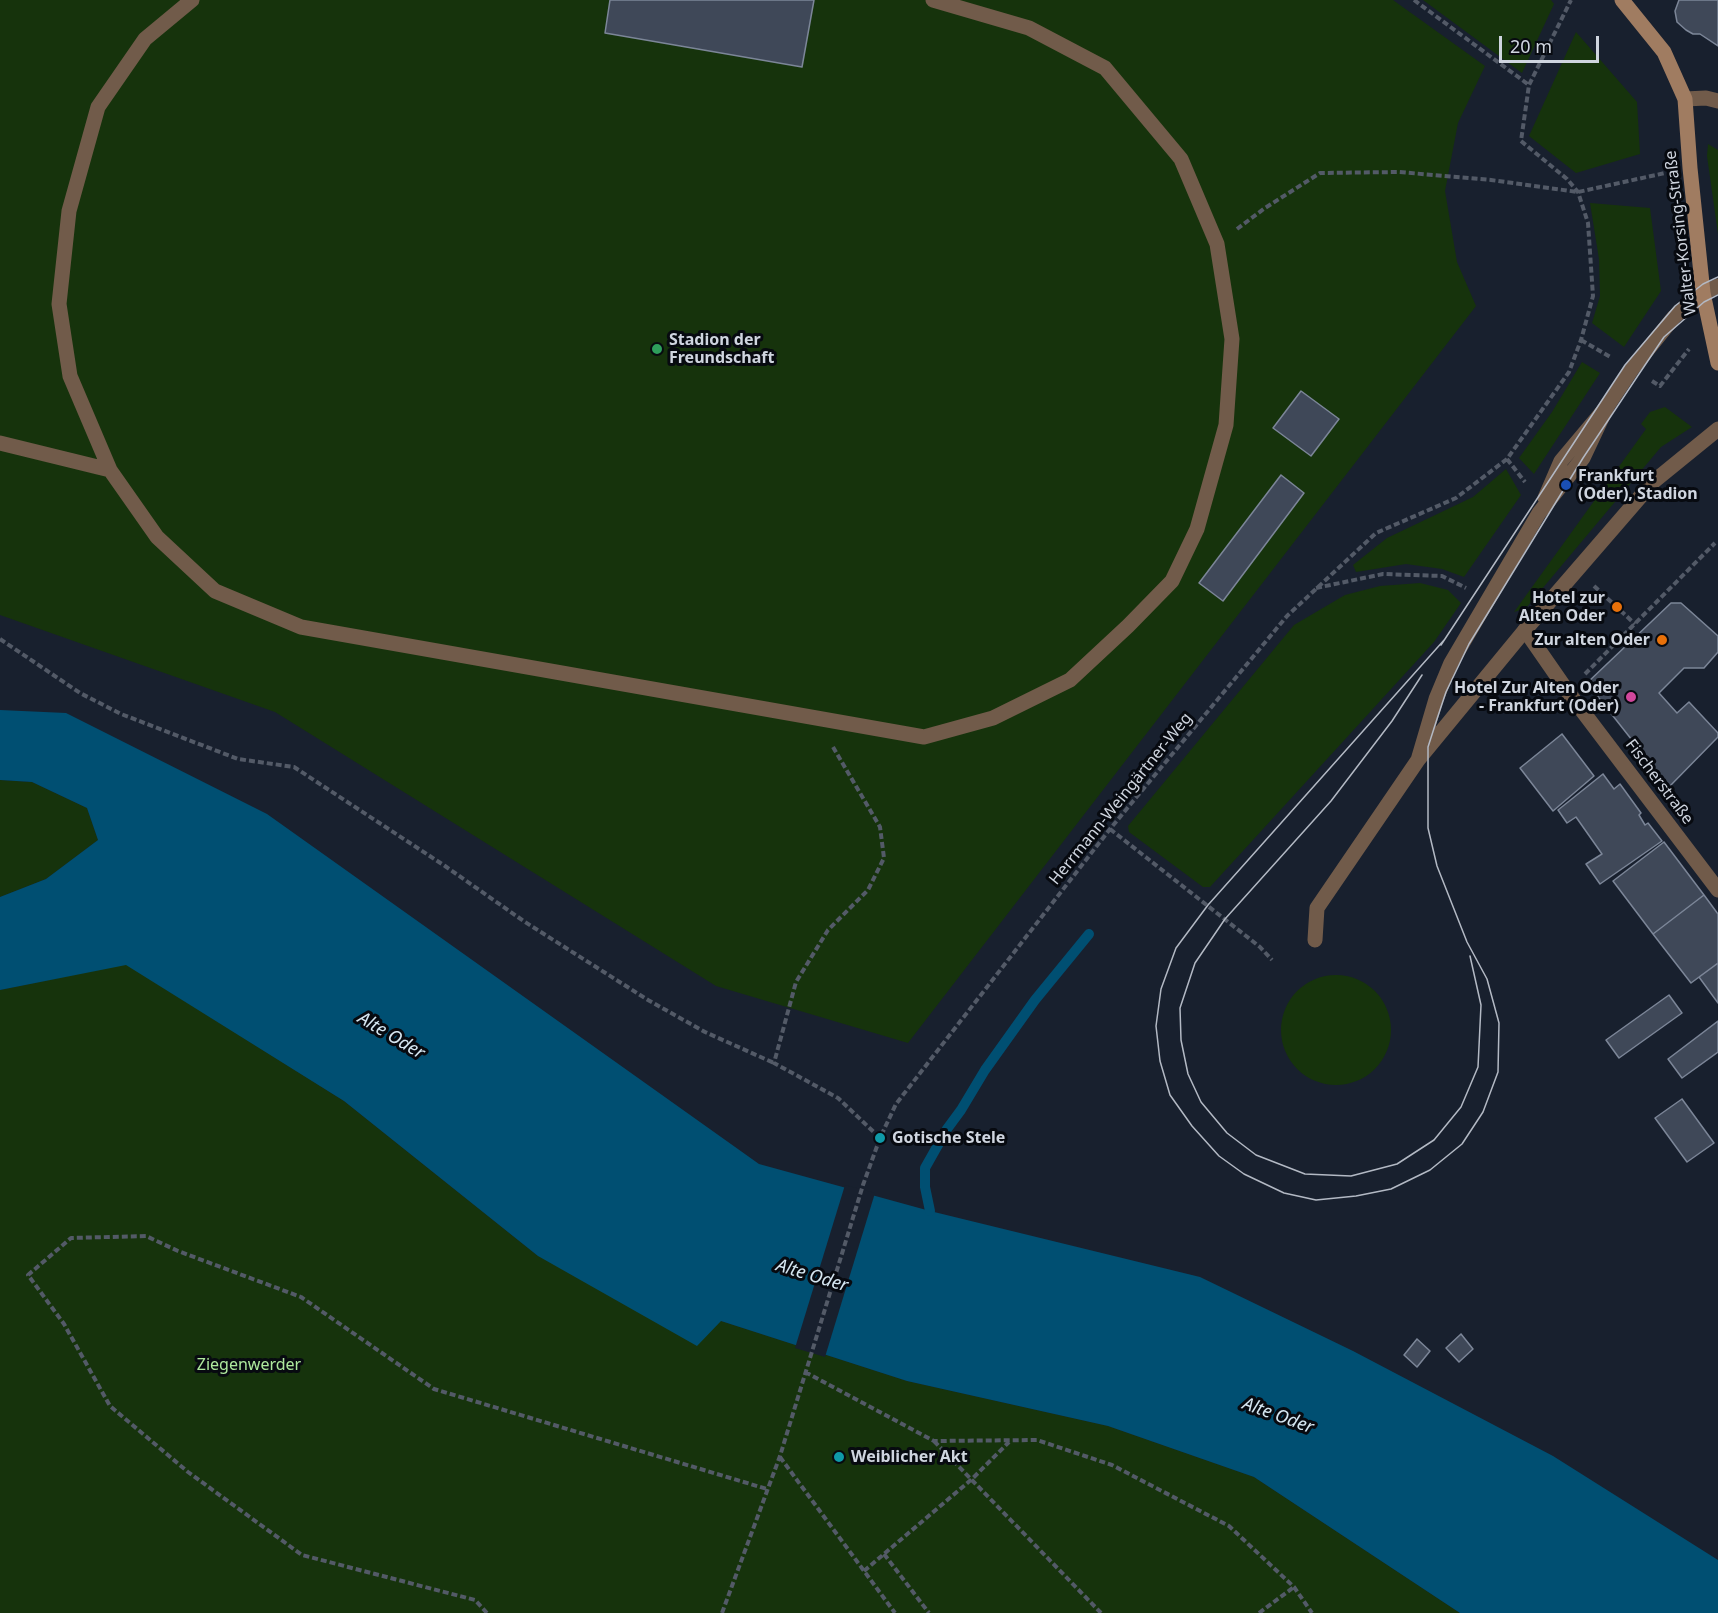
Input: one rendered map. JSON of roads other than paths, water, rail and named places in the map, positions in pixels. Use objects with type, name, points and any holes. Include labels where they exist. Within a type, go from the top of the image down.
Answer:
[{"type":"street","points":[[192,0],[145,39],[98,107],[69,211],[59,304],[70,376],[110,470],[157,537],[215,591],[301,627],[924,737],[993,718],[1070,680],[1172,581],[1197,529],[1226,425],[1232,339],[1217,244],[1181,159],[1105,68],[1029,28],[933,0]]},
{"type":"street","name":"Walter-Korsing-Straße","points":[[1622,0],[1664,52],[1685,99],[1703,293],[1718,363]]},
{"type":"street","points":[[1685,99],[1706,98],[1718,101]]},
{"type":"street","points":[[1419,760],[1436,699],[1451,663],[1539,513],[1583,458],[1608,405],[1632,369],[1674,317],[1703,293],[1718,286]]},
{"type":"street","points":[[1315,940],[1317,908],[1419,760],[1576,569],[1653,482],[1718,429]]},
{"type":"street","points":[[0,443],[110,470]]},
{"type":"street","name":"Fischerstraße","points":[[1525,630],[1568,692],[1718,890]]},
{"type":"water","name":"Alte Oder","points":[[0,710],[66,713],[267,814],[759,1164],[930,1211],[1200,1277],[1353,1351],[1553,1456],[1718,1560],[1718,1613],[1460,1613],[1254,1477],[1108,1426],[907,1381],[721,1321],[697,1346],[538,1256],[344,1101],[126,965],[0,990],[0,897],[46,879],[98,840],[87,808],[32,782],[0,780]]},
{"type":"waterway","points":[[930,1211],[925,1187],[925,1168],[947,1129],[985,1070],[1035,1000],[1089,934]]},
{"type":"tram line","points":[[1441,645],[1625,365],[1675,306],[1703,284],[1718,277]]},
{"type":"tram line","points":[[1445,639],[1208,905],[1176,948],[1161,989],[1156,1026],[1160,1061],[1170,1095],[1192,1126],[1219,1156],[1244,1174],[1284,1193],[1316,1200],[1356,1196],[1391,1189],[1430,1170],[1462,1144],[1483,1112],[1498,1072],[1499,1023],[1487,979],[1467,942],[1437,866],[1428,828],[1428,747],[1446,692],[1469,644],[1583,458],[1664,337],[1704,302],[1718,295]]},
{"type":"tram line","points":[[1422,675],[1392,721],[1331,801],[1225,919],[1195,963],[1180,1008],[1181,1040],[1188,1074],[1201,1102],[1227,1133],[1256,1155],[1305,1174],[1351,1176],[1397,1164],[1434,1140],[1461,1107],[1478,1067],[1481,1005],[1470,956]]},
{"type":"place","name":"Stadion der Freundschaft","points":[[657,349]]},
{"type":"place","name":"Frankfurt (Oder), Stadion","points":[[1566,485]]},
{"type":"place","name":"Hotel zur Alten Oder","points":[[1617,607]]},
{"type":"place","name":"Zur alten Oder","points":[[1662,640]]},
{"type":"place","name":"Hotel Zur Alten Oder - Frankfurt (Oder)","points":[[1631,697]]},
{"type":"place","name":"Gotische Stele","points":[[880,1138]]},
{"type":"place","name":"Weiblicher Akt","points":[[839,1457]]},
{"type":"park label","name":"Ziegenwerder","points":[[249,1365]]}]
